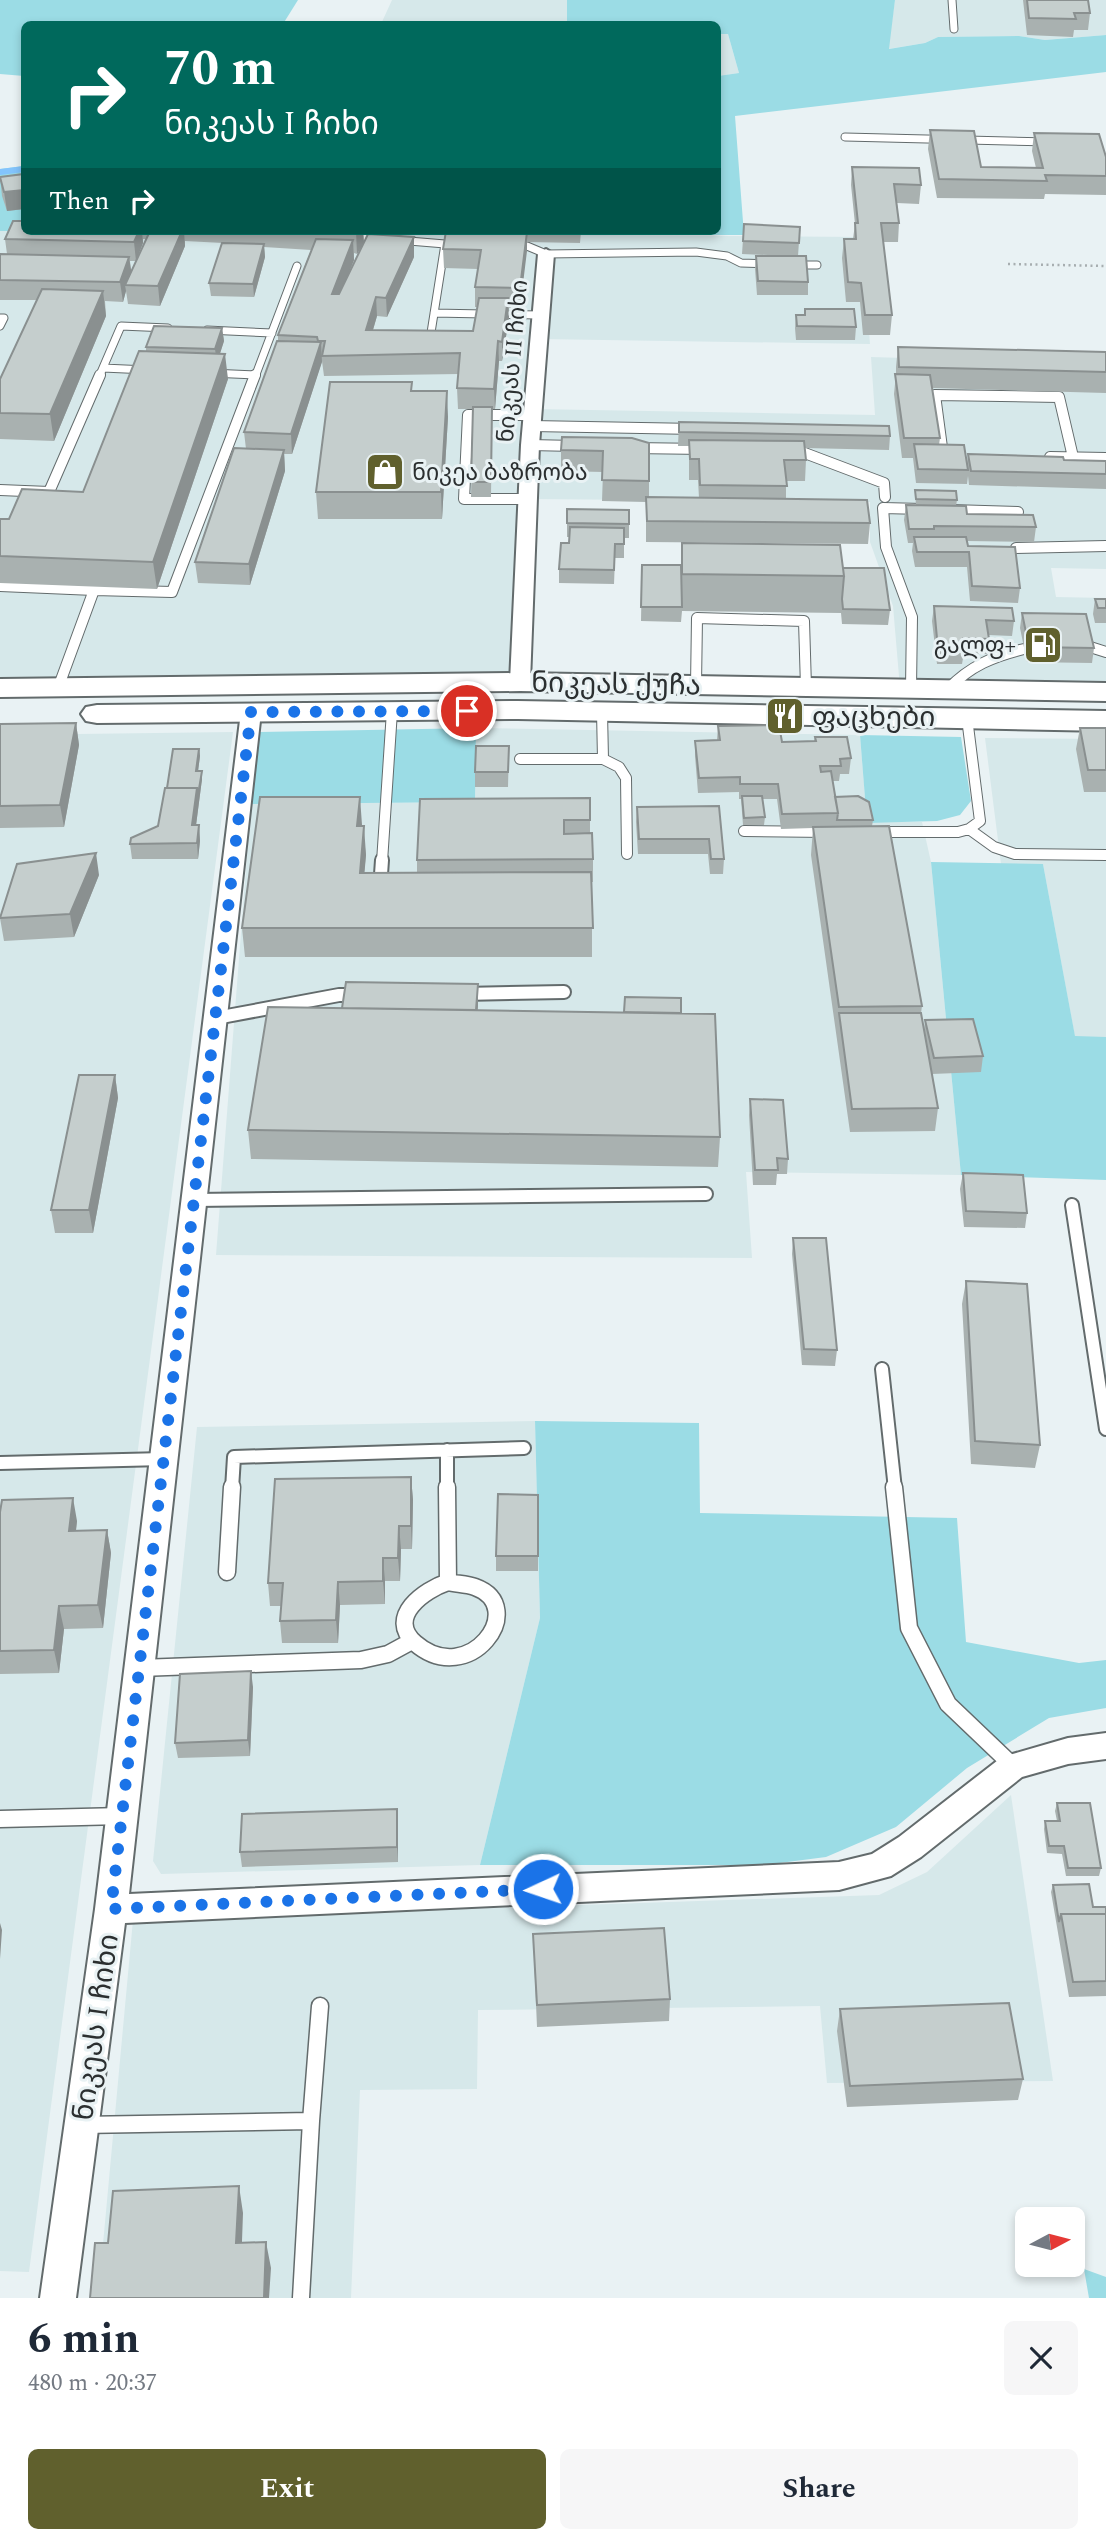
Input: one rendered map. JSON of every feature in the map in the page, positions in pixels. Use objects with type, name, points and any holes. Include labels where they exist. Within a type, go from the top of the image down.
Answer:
[{"type":"main road","name":"ნიკეას ქუჩა","points":[[0,688],[520,681],[1106,692]]},
{"type":"main road","name":"ნიკეას ქუჩა","points":[[0,715],[603,712],[1106,721]]},
{"type":"street","name":"ნიკეას II ჩიხი","points":[[520,681],[531,429],[545,254]]},
{"type":"street","name":"ნიკეას I ჩიხი","points":[[58,2298],[111,1909],[251,712]]},
{"type":"street","points":[[111,1909],[839,1876],[880,1866],[910,1847],[1013,1766],[1068,1751],[1106,1746]]},
{"type":"lane","points":[[952,0],[954,29]]},
{"type":"lane","points":[[845,137],[1065,142]]},
{"type":"lane","points":[[334,235],[459,245]]},
{"type":"lane","points":[[430,339],[446,235]]},
{"type":"lane","points":[[501,246],[516,242],[545,254],[695,252],[727,256],[741,263],[817,265]]},
{"type":"lane","points":[[0,586],[172,592],[298,266]]},
{"type":"lane","points":[[434,313],[541,315]]},
{"type":"lane","points":[[0,318],[4,318],[0,326]]},
{"type":"lane","points":[[0,490],[49,492],[121,327],[176,329]]},
{"type":"lane","points":[[203,330],[272,333]]},
{"type":"lane","points":[[103,368],[158,371]]},
{"type":"lane","points":[[200,372],[256,374]]},
{"type":"lane","points":[[956,455],[943,455],[935,395],[1059,397],[1073,457]]},
{"type":"lane","points":[[527,499],[464,499],[468,415],[531,429],[584,447]]},
{"type":"lane","points":[[531,429],[712,429]]},
{"type":"lane","points":[[625,447],[720,450]]},
{"type":"lane","points":[[775,451],[802,452],[884,483],[885,497]]},
{"type":"lane","points":[[1034,457],[1106,458]]},
{"type":"lane","points":[[911,688],[912,617],[886,547],[883,508],[1018,512]]},
{"type":"lane","points":[[1016,548],[1106,546]]},
{"type":"lane","points":[[58,688],[94,590]]},
{"type":"lane","points":[[696,685],[697,618],[804,621],[806,687]]},
{"type":"lane","points":[[1087,646],[1106,652]]},
{"type":"lane","points":[[948,689],[960,676],[990,657],[1024,649]]},
{"type":"lane","points":[[392,711],[379,892],[392,892]]},
{"type":"lane","points":[[603,712],[603,759]]},
{"type":"lane","points":[[865,832],[958,832],[969,829],[980,821],[967,718]]},
{"type":"lane","points":[[520,759],[603,759],[619,766],[626,778],[628,854]]},
{"type":"lane","points":[[969,829],[994,846],[1015,854],[1106,855]]},
{"type":"lane","points":[[744,831],[838,832]]},
{"type":"lane","points":[[445,994],[564,992]]},
{"type":"lane","points":[[216,1018],[338,996],[378,995]]},
{"type":"lane","points":[[195,1200],[706,1194]]},
{"type":"lane","points":[[1072,1205],[1106,1429]]},
{"type":"lane","points":[[882,1369],[909,1628],[948,1704],[1013,1766]]},
{"type":"lane","points":[[227,1572],[234,1457],[524,1448]]},
{"type":"lane","points":[[447,1450],[448,1582]]},
{"type":"lane","points":[[0,1463],[164,1459]]},
{"type":"lane","points":[[448,1582],[475,1587],[495,1604],[496,1628],[490,1639],[480,1649],[453,1657],[436,1656],[422,1650],[406,1629],[410,1604],[420,1593],[448,1582]]},
{"type":"lane","points":[[139,1668],[361,1660],[389,1654],[412,1640]]},
{"type":"lane","points":[[0,1819],[122,1816]]},
{"type":"lane","points":[[301,2298],[320,2006]]},
{"type":"lane","points":[[81,2125],[311,2121]]},
{"type":"path","points":[[1008,264],[1106,266]]},
{"type":"shaded area","points":[[0,0],[298,0],[285,21],[21,21],[21,76],[0,74]]},
{"type":"shaded area","points":[[392,0],[567,0],[567,21],[382,21]]},
{"type":"shaded area","points":[[567,0],[895,0],[889,49],[925,43],[938,37],[1019,36],[1045,40],[1106,35],[1106,72],[735,116],[744,235],[721,235],[721,76],[739,73],[728,34],[721,34],[721,21],[567,21]]},
{"type":"shaded area","points":[[895,0],[1106,0],[1106,35],[1045,40],[1019,36],[938,37],[925,43],[888,49]]},
{"type":"shaded area","points":[[721,34],[728,34],[739,73],[721,76]]},
{"type":"shaded area","points":[[21,166],[21,231],[0,231],[0,169]]},
{"type":"shaded area","points":[[0,231],[21,231],[21,235],[862,237],[870,344],[539,339],[533,409],[875,415],[871,357],[1106,364],[1106,569],[1051,568],[1056,597],[1106,598],[1106,692],[900,688],[893,606],[870,542],[870,502],[528,499],[520,682],[0,688]]},
{"type":"shaded area","points":[[476,728],[860,735],[867,822],[922,822],[931,862],[961,1175],[746,1172],[752,1258],[216,1255],[251,804],[475,802]]},
{"type":"shaded area","points":[[476,728],[475,802],[251,804],[260,732]]},
{"type":"shaded area","points":[[233,732],[29,2272],[0,2271],[0,735]]},
{"type":"shaded area","points":[[860,735],[961,737],[971,801],[960,815],[937,821],[867,823]]},
{"type":"shaded area","points":[[985,738],[1106,739],[1106,1037],[1075,1037],[1043,864],[1001,864]]},
{"type":"shaded area","points":[[931,862],[1043,864],[1075,1036],[1106,1037],[1106,1180],[961,1175]]},
{"type":"shaded area","points":[[535,1421],[540,1618],[480,1865],[161,1874],[153,1861],[197,1427]]},
{"type":"shaded area","points":[[535,1421],[699,1423],[700,1513],[957,1518],[966,1642],[1079,1663],[1106,1660],[1106,1708],[1049,1718],[967,1768],[896,1827],[826,1857],[764,1865],[480,1865],[540,1618]]},
{"type":"shaded area","points":[[1011,1795],[1053,2081],[827,2083],[820,2006],[478,2010],[477,2089],[360,2090],[351,2298],[98,2298],[133,1920],[879,1895],[927,1872]]},
{"type":"shaded area","points":[[1085,2269],[1106,2277],[1106,2298],[1089,2298]]},
{"type":"building","points":[[1027,0],[1088,0],[1090,13],[1074,13],[1076,19],[1029,18]]},
{"type":"building","points":[[930,130],[974,131],[981,167],[1043,168],[1034,133],[1099,134],[1106,157],[1106,176],[1045,175],[1047,181],[939,179]]},
{"type":"building","points":[[852,167],[919,168],[921,185],[894,184],[899,223],[881,223],[892,315],[865,315],[861,283],[848,282],[844,239],[856,239],[855,223],[858,223]]},
{"type":"building","points":[[21,174],[21,190],[4,192],[0,177]]},
{"type":"building","points":[[13,221],[21,221],[21,235],[137,235],[134,242],[5,239]]},
{"type":"building","points":[[744,224],[800,227],[799,243],[743,241]]},
{"type":"building","points":[[148,235],[180,235],[158,286],[125,285]]},
{"type":"building","points":[[368,235],[414,237],[386,298],[376,297],[366,330],[473,331],[479,298],[508,298],[502,342],[498,341],[494,389],[457,388],[460,353],[322,356],[325,341],[318,341],[317,337],[278,335],[316,239],[353,240],[332,294],[339,294]]},
{"type":"building","points":[[445,235],[527,235],[520,288],[475,287],[481,250],[443,249]]},
{"type":"building","points":[[222,243],[264,244],[253,284],[209,283]]},
{"type":"building","points":[[0,254],[129,257],[120,282],[0,280]]},
{"type":"building","points":[[756,256],[806,256],[808,282],[758,281]]},
{"type":"building","points":[[42,289],[103,291],[50,414],[0,413],[0,379]]},
{"type":"building","points":[[805,309],[854,309],[856,327],[797,326],[796,315],[805,315]]},
{"type":"building","points":[[154,326],[222,328],[215,349],[146,347]]},
{"type":"building","points":[[277,341],[321,342],[291,434],[244,432]]},
{"type":"building","points":[[898,347],[1106,352],[1106,372],[899,367]]},
{"type":"building","points":[[139,351],[225,354],[153,562],[0,556],[0,519],[9,519],[22,489],[83,492]]},
{"type":"building","points":[[895,374],[930,375],[940,438],[904,438]]},
{"type":"building","points":[[330,382],[412,382],[411,391],[447,391],[441,492],[316,492]]},
{"type":"building","points":[[473,407],[492,407],[491,482],[471,482]]},
{"type":"building","points":[[679,422],[889,426],[890,436],[679,432]]},
{"type":"building","points":[[562,437],[632,438],[649,443],[649,481],[602,480],[603,451],[561,450]]},
{"type":"building","points":[[689,440],[804,441],[806,460],[784,460],[787,486],[700,485],[699,459],[690,459]]},
{"type":"building","points":[[914,444],[964,445],[968,470],[918,469]]},
{"type":"building","points":[[234,448],[284,450],[249,564],[195,562]]},
{"type":"building","points":[[968,454],[1106,461],[1106,474],[971,471]]},
{"type":"building","points":[[915,490],[956,491],[957,500],[916,499]]},
{"type":"building","points":[[646,497],[867,500],[870,523],[647,521]]},
{"type":"building","points":[[906,505],[966,506],[967,514],[1033,515],[1036,527],[934,526],[934,529],[909,529]]},
{"type":"building","points":[[567,509],[629,510],[629,524],[567,523]]},
{"type":"building","points":[[570,527],[624,528],[624,544],[615,544],[614,570],[559,569],[561,543],[569,543]]},
{"type":"building","points":[[914,537],[966,537],[968,546],[1015,547],[1020,588],[972,586],[969,552],[917,552]]},
{"type":"building","points":[[682,543],[840,545],[844,576],[682,574]]},
{"type":"building","points":[[642,565],[681,565],[682,607],[641,607]]},
{"type":"building","points":[[843,568],[884,568],[890,610],[843,609]]},
{"type":"building","points":[[1095,599],[1106,599],[1106,608],[1098,608]]},
{"type":"building","points":[[934,606],[1012,608],[1014,621],[986,620],[989,639],[963,638],[964,650],[938,649]]},
{"type":"building","points":[[1022,613],[1086,614],[1094,648],[1029,647]]},
{"type":"building","points":[[76,723],[60,805],[0,806],[0,724]]},
{"type":"building","points":[[779,725],[782,742],[816,741],[815,737],[847,737],[851,758],[840,759],[841,766],[820,766],[821,772],[831,771],[838,813],[782,814],[778,784],[740,784],[740,777],[699,778],[695,741],[720,740],[718,726]]},
{"type":"building","points":[[1080,728],[1106,728],[1106,770],[1088,770]]},
{"type":"building","points":[[476,746],[509,746],[508,772],[475,772]]},
{"type":"building","points":[[173,749],[199,749],[196,771],[202,771],[198,795],[197,788],[167,788]]},
{"type":"building","points":[[165,788],[197,788],[192,825],[199,825],[197,843],[130,844],[131,838],[158,826]]},
{"type":"building","points":[[742,796],[762,796],[765,817],[744,818]]},
{"type":"building","points":[[858,796],[869,802],[873,820],[837,820],[835,797]]},
{"type":"building","points":[[260,797],[360,797],[357,826],[364,826],[360,873],[591,872],[593,928],[242,928]]},
{"type":"building","points":[[590,798],[590,820],[564,820],[564,834],[592,833],[593,859],[417,860],[420,799]]},
{"type":"building","points":[[719,806],[724,859],[711,859],[709,839],[639,839],[637,807]]},
{"type":"building","points":[[889,826],[922,1006],[839,1007],[813,827]]},
{"type":"building","points":[[96,853],[70,914],[0,918],[17,864]]},
{"type":"building","points":[[346,982],[478,984],[476,1010],[342,1008]]},
{"type":"building","points":[[625,997],[681,998],[681,1013],[624,1012]]},
{"type":"building","points":[[268,1007],[715,1014],[720,1137],[248,1130]]},
{"type":"building","points":[[839,1013],[921,1013],[938,1108],[852,1109]]},
{"type":"building","points":[[973,1019],[983,1056],[934,1058],[925,1020]]},
{"type":"building","points":[[79,1075],[115,1075],[89,1210],[51,1210]]},
{"type":"building","points":[[750,1099],[783,1100],[788,1159],[777,1158],[778,1170],[755,1170]]},
{"type":"building","points":[[963,1173],[1023,1175],[1027,1213],[966,1211]]},
{"type":"building","points":[[793,1238],[826,1238],[837,1350],[804,1349]]},
{"type":"building","points":[[966,1281],[1027,1284],[1040,1445],[975,1441]]},
{"type":"building","points":[[411,1477],[411,1526],[399,1526],[398,1558],[383,1558],[383,1581],[338,1582],[336,1620],[280,1621],[283,1583],[268,1583],[275,1479]]},
{"type":"building","points":[[498,1494],[538,1495],[538,1556],[496,1556]]},
{"type":"building","points":[[73,1498],[69,1531],[107,1530],[98,1605],[59,1606],[54,1650],[0,1651],[2,1500]]},
{"type":"building","points":[[251,1671],[248,1740],[175,1743],[180,1674]]},
{"type":"building","points":[[1057,1803],[1090,1803],[1101,1868],[1068,1868],[1064,1846],[1049,1846],[1045,1821],[1060,1821]]},
{"type":"building","points":[[397,1809],[397,1847],[240,1852],[242,1814]]},
{"type":"building","points":[[1089,1884],[1093,1907],[1106,1907],[1106,1914],[1061,1914],[1059,1922],[1053,1885]]},
{"type":"building","points":[[1061,1914],[1106,1914],[1106,1981],[1073,1982]]},
{"type":"building","points":[[664,1928],[670,1999],[537,2005],[533,1934]]},
{"type":"building","points":[[1009,2003],[1023,2079],[850,2086],[840,2009]]},
{"type":"building","points":[[239,2186],[236,2243],[266,2242],[264,2298],[90,2298],[95,2243],[108,2243],[113,2191]]},
{"type":"waterway","points":[[0,172],[21,169]]},
{"type":"place","name":"ნიკეა ბაზრობა","points":[[385,472]]},
{"type":"place","name":"გალფ+","points":[[1043,645]]},
{"type":"place","name":"ფაცხები","points":[[785,716]]},
{"type":"route","points":[[467,711],[251,712],[111,1909],[543,1889]]}]
